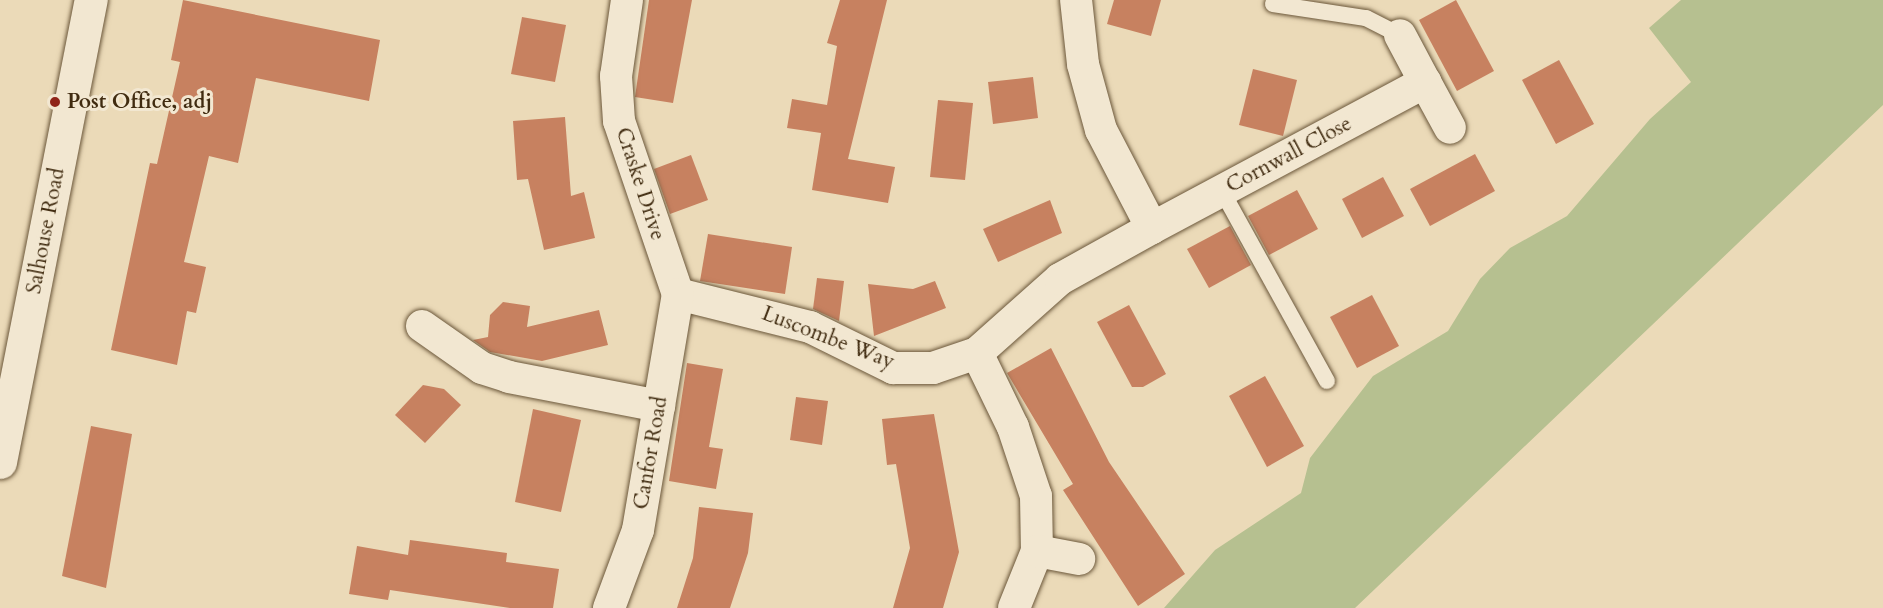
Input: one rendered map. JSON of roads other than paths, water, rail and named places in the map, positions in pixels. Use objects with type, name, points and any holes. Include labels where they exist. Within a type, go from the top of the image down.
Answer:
[{"type":"street","name":"Salhouse Road","points":[[0,462],[92,0]]},
{"type":"street","name":"Craske Drive","points":[[627,0],[616,76],[618,121],[678,294]]},
{"type":"street","points":[[1076,0],[1083,64],[1101,130],[1152,228]]},
{"type":"street","points":[[1400,35],[1450,128]]},
{"type":"street","name":"Cornwall Close","points":[[1152,228],[1425,82]]},
{"type":"street","name":"Luscombe Way","points":[[678,294],[810,327],[893,368],[933,368],[977,353],[1060,279],[1152,228]]},
{"type":"street","name":"Canfor Road","points":[[609,608],[638,530],[678,294]]},
{"type":"street","points":[[422,326],[482,368],[509,377],[659,406]]},
{"type":"street","points":[[977,353],[1013,427],[1036,496],[1037,551],[1014,608]]},
{"type":"street","points":[[1037,551],[1079,559]]},
{"type":"lane","points":[[1273,4],[1366,18],[1400,35]]},
{"type":"lane","points":[[1222,191],[1327,381]]},
{"type":"place","name":"Post Office, adj","points":[[55,102]]}]
